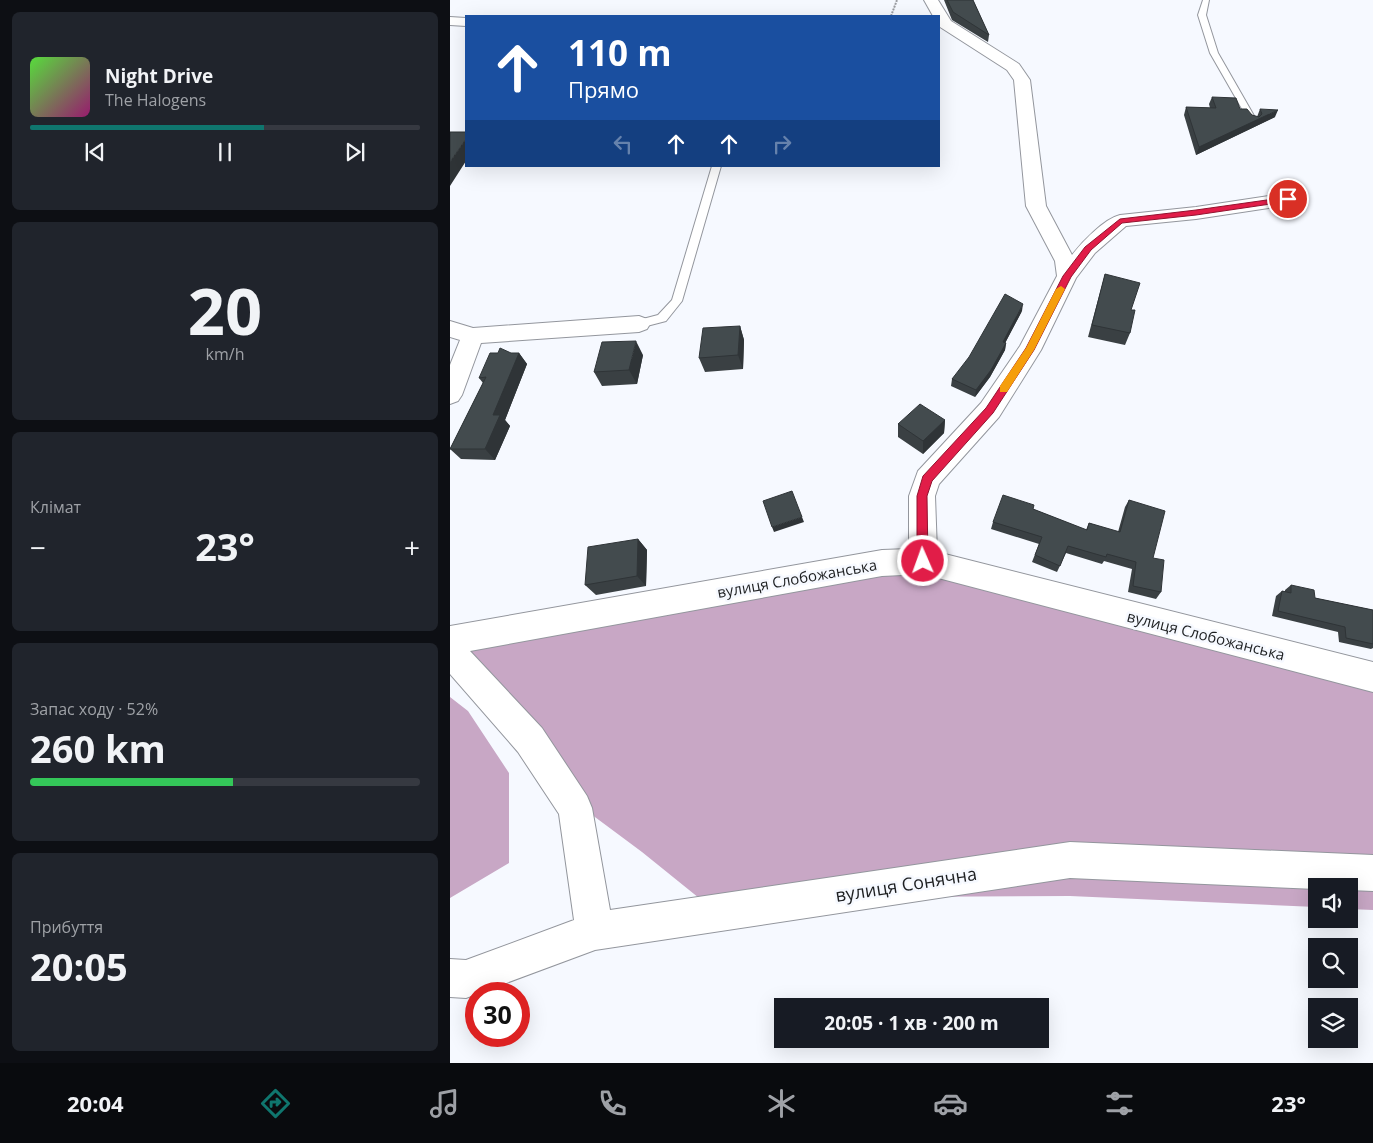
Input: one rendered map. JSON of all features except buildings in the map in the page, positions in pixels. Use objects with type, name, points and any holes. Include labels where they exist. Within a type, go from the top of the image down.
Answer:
[{"type":"street","points":[[931,0],[938,15]]},
{"type":"street","points":[[450,21],[465,22]]},
{"type":"street","points":[[942,24],[1013,67],[1022,80],[1036,206],[1065,261],[1068,276]]},
{"type":"street","points":[[923,561],[922,496],[927,479],[990,410],[1030,350],[1068,276],[1088,248],[1120,221],[1196,213],[1288,199]]},
{"type":"street","points":[[450,329],[473,336],[639,324]]},
{"type":"street","points":[[450,395],[473,336]]},
{"type":"street","name":"вулиця Слобожанська","points":[[450,640],[882,563],[923,561],[1373,677]]},
{"type":"street","points":[[450,651],[530,740],[575,808],[595,931]]},
{"type":"street","name":"вулиця Сонячна","points":[[450,978],[466,979],[595,931],[1070,860],[1373,873]]},
{"type":"lane","points":[[1206,0],[1202,15],[1214,53],[1253,121]]},
{"type":"lane","points":[[639,324],[662,318],[677,301],[717,167]]},
{"type":"path","points":[[891,15],[897,0]]},
{"type":"shaded area","points":[[923,561],[1373,672],[1373,910],[1358,909],[1358,878],[1308,878],[1308,907],[1070,896],[699,898],[642,852],[568,797],[473,677],[463,638]]},
{"type":"shaded area","points":[[450,697],[468,711],[509,773],[509,863],[450,898]]},
{"type":"slow traffic","points":[[1004,389],[1030,350],[1061,289]]},
{"type":"route","points":[[923,561],[921,516],[922,496],[927,479],[990,410],[1030,350],[1068,276],[1088,248],[1120,221],[1196,213],[1288,199]]}]
